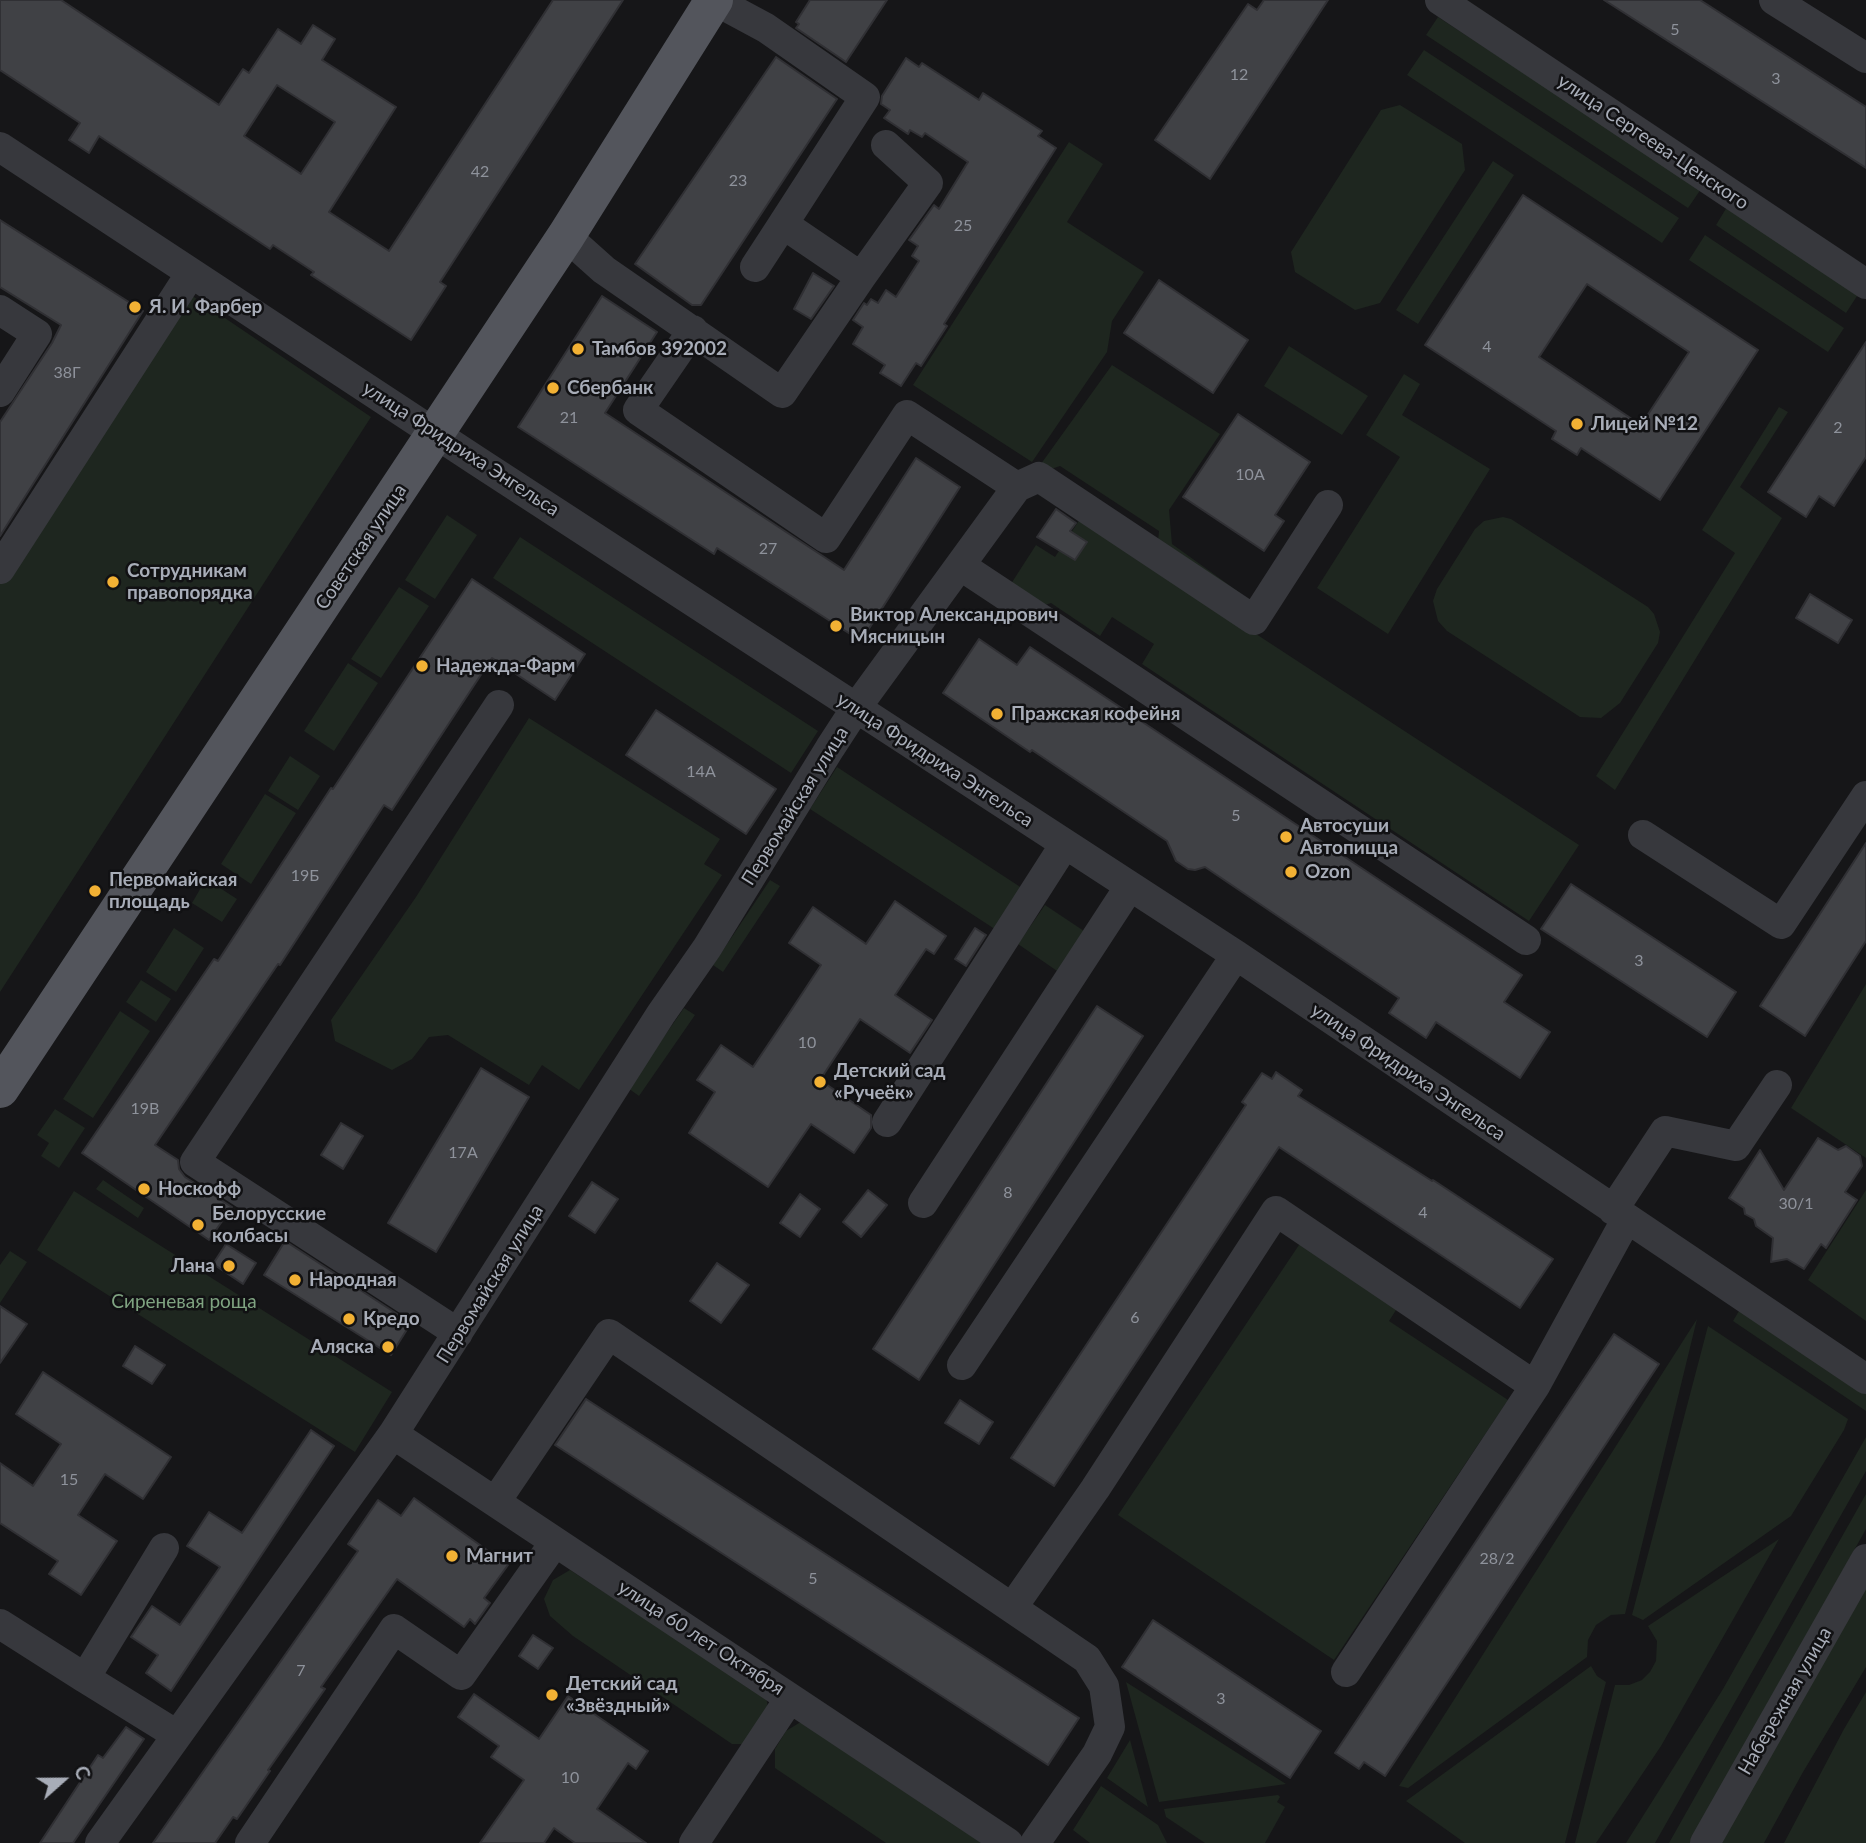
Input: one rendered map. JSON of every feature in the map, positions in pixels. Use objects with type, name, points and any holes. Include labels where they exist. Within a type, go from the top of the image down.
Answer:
[{"type":"main road","name":"Советская улица","points":[[0,1089],[566,236],[714,0]]},
{"type":"street","points":[[714,0],[766,28],[864,97],[755,267]]},
{"type":"street","points":[[1774,0],[1866,58]]},
{"type":"street","name":"улица Сергеева-Ценского","points":[[1442,1],[1866,284]]},
{"type":"street","points":[[566,236],[604,270],[782,393],[928,183],[886,145]]},
{"type":"street","name":"улица Фридриха Энгельса","points":[[0,147],[1236,955],[1866,1379]]},
{"type":"street","points":[[783,224],[861,277]]},
{"type":"street","points":[[0,569],[191,273]]},
{"type":"street","points":[[0,310],[37,334],[0,393]]},
{"type":"street","points":[[693,330],[638,410],[826,538],[907,415],[1017,487],[1039,477],[1254,620],[1328,505]]},
{"type":"street","name":"Первомайская улица","points":[[100,1843],[393,1434],[654,1025],[707,948],[794,803],[856,708],[1017,487]]},
{"type":"street","points":[[961,566],[1526,940]]},
{"type":"street","points":[[458,1333],[195,1163],[499,705]]},
{"type":"street","points":[[1643,835],[1781,924],[1866,796]]},
{"type":"street","points":[[887,1122],[1065,844]]},
{"type":"street","points":[[923,1203],[1130,886]]},
{"type":"street","points":[[962,1366],[1236,955]]},
{"type":"street","points":[[1346,1672],[1535,1386],[1665,1131],[1736,1146],[1777,1085]]},
{"type":"street","points":[[1012,1608],[1103,1478],[1276,1211],[1535,1386]]},
{"type":"street","points":[[496,1501],[609,1334],[1087,1659],[1104,1686],[1110,1727],[1097,1754],[1035,1843]]},
{"type":"street","name":"улица 60 лет Октября","points":[[393,1434],[1008,1843]]},
{"type":"street","points":[[250,1843],[394,1629],[461,1675],[555,1542]]},
{"type":"street","points":[[85,1678],[164,1548]]},
{"type":"street","name":"Набережная улица","points":[[1705,1843],[1866,1559]]},
{"type":"street","points":[[0,1624],[177,1735]]},
{"type":"street","points":[[694,1843],[790,1698]]},
{"type":"green space","points":[[1438,17],[1701,189],[1688,208],[1426,35]]},
{"type":"green space","points":[[1424,50],[1679,218],[1662,243],[1407,75]]},
{"type":"green space","points":[[1400,105],[1462,144],[1465,170],[1380,303],[1355,310],[1295,272],[1291,252],[1381,110]]},
{"type":"green space","points":[[1069,142],[1103,164],[1067,222],[1144,272],[1112,321],[1107,352],[1032,462],[913,385]]},
{"type":"green space","points":[[1493,161],[1514,175],[1418,324],[1396,310]]},
{"type":"green space","points":[[1727,207],[1859,293],[1846,313],[1716,225]]},
{"type":"green space","points":[[1705,235],[1844,328],[1828,352],[1689,260]]},
{"type":"green space","points":[[188,293],[371,417],[0,992],[0,583]]},
{"type":"green space","points":[[1289,346],[1368,396],[1342,435],[1264,386]]},
{"type":"green space","points":[[1112,365],[1220,434],[1169,510],[1172,544],[1254,603],[1157,552],[1159,531],[1060,466],[1033,475]]},
{"type":"green space","points":[[1404,374],[1420,384],[1402,415],[1490,469],[1388,634],[1317,588],[1400,457],[1366,435]]},
{"type":"green space","points":[[1779,407],[1788,412],[1740,487],[1782,518],[1615,790],[1596,776],[1735,553],[1702,530]]},
{"type":"green space","points":[[447,515],[477,535],[435,599],[405,580]]},
{"type":"green space","points":[[1503,517],[1511,519],[1648,607],[1654,614],[1660,632],[1658,643],[1620,703],[1601,718],[1580,717],[1447,631],[1438,621],[1433,601],[1437,589],[1475,529],[1484,521]]},
{"type":"green space","points":[[1080,519],[1579,845],[1529,921],[1142,664],[1154,644],[1112,617],[1100,636],[1051,603],[1036,608],[1007,590],[1036,545],[1055,557]]},
{"type":"green space","points":[[520,537],[818,731],[791,773],[493,578]]},
{"type":"green space","points":[[399,587],[429,606],[381,678],[351,659]]},
{"type":"green space","points":[[348,663],[378,683],[334,751],[304,731]]},
{"type":"green space","points":[[529,718],[720,839],[704,864],[722,875],[579,1090],[542,1065],[529,1085],[448,1035],[429,1037],[412,1059],[392,1070],[335,1041],[331,1020],[416,897]]},
{"type":"green space","points":[[290,756],[320,776],[298,810],[268,791]]},
{"type":"green space","points":[[837,767],[1031,894],[1004,935],[810,809]]},
{"type":"green space","points":[[265,794],[296,813],[251,884],[221,864]]},
{"type":"green space","points":[[206,879],[237,899],[222,922],[192,903]]},
{"type":"green space","points":[[770,880],[780,886],[723,972],[713,965]]},
{"type":"green space","points":[[1045,905],[1087,933],[1060,973],[1018,944]]},
{"type":"green space","points":[[174,928],[204,948],[176,992],[146,972]]},
{"type":"green space","points":[[141,980],[171,999],[156,1022],[126,1002]]},
{"type":"green space","points":[[1866,984],[1866,1158],[1791,1108]]},
{"type":"green space","points":[[684,1008],[695,1015],[639,1096],[628,1088]]},
{"type":"green space","points":[[120,1011],[150,1031],[93,1118],[63,1099]]},
{"type":"green space","points":[[55,1109],[85,1128],[59,1168],[41,1156],[49,1143],[37,1135]]},
{"type":"green space","points":[[103,1180],[144,1208],[138,1218],[96,1189]]},
{"type":"green space","points":[[1866,1190],[1866,1321],[1808,1280]]},
{"type":"green space","name":"Сиреневая роща","points":[[74,1191],[392,1392],[355,1452],[37,1250]]},
{"type":"green space","points":[[1301,1242],[1398,1307],[1389,1321],[1508,1400],[1334,1660],[1118,1515]]},
{"type":"green space","points":[[10,1251],[27,1262],[0,1303],[0,1265]]},
{"type":"green space","points":[[1742,1306],[1866,1386],[1866,1411],[1733,1321]]},
{"type":"green space","points":[[1697,1319],[1625,1614],[1611,1615],[1596,1625],[1588,1640],[1587,1657],[1408,1788],[1399,1786]]},
{"type":"green space","points":[[1708,1326],[1848,1419],[1844,1430],[1791,1516],[1643,1620],[1632,1615]]},
{"type":"green space","points":[[1866,1437],[1866,1471],[1655,1843],[1626,1843],[1723,1689]]},
{"type":"green space","points":[[1866,1494],[1866,1529],[1690,1843],[1669,1843]]},
{"type":"green space","points":[[1779,1539],[1661,1746],[1596,1843],[1575,1843],[1615,1685],[1629,1685],[1642,1680],[1656,1661],[1657,1641],[1648,1626]]},
{"type":"green space","points":[[570,1570],[766,1697],[770,1718],[751,1744],[732,1744],[573,1636],[550,1616],[544,1599],[553,1580]]},
{"type":"green space","points":[[1866,1588],[1866,1667],[1764,1843],[1721,1843]]},
{"type":"green space","points":[[1591,1666],[1597,1676],[1606,1682],[1565,1843],[1465,1843],[1406,1801]]},
{"type":"green space","points":[[1126,1682],[1286,1784],[1159,1802]]},
{"type":"green space","points":[[1866,1692],[1866,1843],[1784,1843],[1844,1729]]},
{"type":"green space","points":[[799,1723],[816,1723],[996,1843],[886,1843],[775,1768],[775,1749],[786,1731]]},
{"type":"green space","points":[[1130,1740],[1148,1807],[1107,1778]]},
{"type":"green space","points":[[1101,1786],[1158,1825],[1167,1843],[1090,1843],[1073,1830]]},
{"type":"green space","points":[[1278,1795],[1280,1797],[1277,1802],[1285,1807],[1265,1843],[1205,1843],[1166,1817],[1164,1809]]},
{"type":"building","points":[[0,0],[61,0],[219,105],[243,69],[249,73],[278,29],[301,44],[313,25],[335,39],[322,60],[396,107],[329,212],[389,251],[553,0],[623,0],[440,282],[446,286],[411,340],[311,275],[314,272],[273,245],[270,249],[99,136],[89,153],[69,140],[80,123],[0,70]],"holes":[[[277,85],[335,122],[301,174],[244,136]]]},
{"type":"building","points":[[810,0],[887,0],[846,62],[796,28],[799,24],[796,22]]},
{"type":"building","points":[[1264,0],[1328,0],[1210,179],[1155,140],[1248,4],[1257,10]]},
{"type":"building","points":[[1604,0],[1700,0],[1866,107],[1866,168]]},
{"type":"building","points":[[776,57],[837,99],[701,305],[692,305],[635,264]]},
{"type":"building","points":[[906,58],[919,67],[922,63],[979,100],[983,93],[1042,131],[1038,136],[1056,148],[944,324],[947,326],[921,366],[916,363],[901,386],[880,373],[885,365],[853,344],[863,327],[853,320],[864,303],[867,305],[871,299],[878,303],[886,290],[896,297],[919,261],[912,256],[918,246],[909,240],[934,205],[939,209],[968,162],[925,133],[922,137],[910,130],[908,134],[884,118],[890,110],[881,104],[882,96]]},
{"type":"building","points":[[1523,195],[1758,350],[1660,500],[1581,448],[1577,455],[1552,439],[1556,431],[1425,345]],"holes":[[[1587,284],[1689,352],[1641,425],[1539,357]]]},
{"type":"building","points":[[0,220],[143,311],[0,536],[0,422],[61,325],[0,287]]},
{"type":"building","points":[[813,273],[834,286],[811,319],[794,309]]},
{"type":"building","points":[[1159,280],[1248,340],[1213,393],[1124,333]]},
{"type":"building","points":[[602,296],[657,332],[605,413],[844,570],[916,458],[960,487],[861,641],[717,548],[714,554],[518,427]]},
{"type":"building","points":[[1866,342],[1866,457],[1834,506],[1819,496],[1806,517],[1768,492]]},
{"type":"building","points":[[1238,414],[1310,462],[1275,515],[1284,521],[1264,551],[1183,497]]},
{"type":"building","points":[[1056,509],[1076,523],[1070,531],[1087,542],[1075,560],[1037,537]]},
{"type":"building","points":[[472,579],[585,654],[555,700],[492,658],[392,810],[384,805],[280,965],[278,964],[155,1145],[178,1160],[179,1169],[185,1177],[232,1207],[209,1240],[82,1153],[214,959],[218,961]]},
{"type":"building","points":[[1810,594],[1852,620],[1838,643],[1796,618]]},
{"type":"building","points":[[979,639],[1017,665],[1030,647],[1522,975],[1504,1002],[1550,1032],[1520,1078],[1436,1022],[1426,1038],[1389,1013],[1399,998],[1205,867],[1188,869],[1176,861],[1167,841],[943,693]]},
{"type":"building","points":[[656,710],[776,789],[746,834],[626,755]]},
{"type":"building","points":[[1866,843],[1866,941],[1805,1036],[1760,1006]]},
{"type":"building","points":[[1571,884],[1736,992],[1707,1037],[1541,929]]},
{"type":"building","points":[[895,901],[946,936],[934,954],[926,949],[895,995],[932,1020],[910,1053],[860,1019],[820,1080],[871,1115],[871,1128],[854,1153],[811,1124],[768,1187],[689,1133],[715,1092],[697,1080],[721,1045],[753,1067],[790,1012],[821,965],[789,943],[813,907],[866,944]]},
{"type":"building","points":[[975,928],[986,935],[966,966],[955,959]]},
{"type":"building","points":[[1097,1006],[1143,1036],[919,1380],[873,1349]]},
{"type":"building","points":[[481,1068],[529,1097],[436,1252],[388,1223]]},
{"type":"building","points":[[1276,1072],[1302,1090],[1298,1096],[1553,1259],[1520,1308],[1279,1147],[1054,1486],[1011,1458],[1246,1105],[1242,1102],[1262,1073],[1272,1079]]},
{"type":"building","points":[[341,1123],[363,1136],[343,1169],[321,1155]]},
{"type":"building","points":[[1818,1138],[1838,1150],[1846,1146],[1860,1156],[1862,1166],[1845,1192],[1857,1200],[1826,1248],[1821,1244],[1804,1269],[1787,1259],[1771,1262],[1773,1238],[1756,1226],[1754,1219],[1745,1214],[1744,1208],[1729,1198],[1760,1150],[1784,1190]]},
{"type":"building","points":[[592,1182],[618,1199],[595,1233],[569,1216]]},
{"type":"building","points":[[868,1190],[887,1205],[861,1237],[843,1222]]},
{"type":"building","points":[[800,1194],[820,1209],[800,1237],[780,1223]]},
{"type":"building","points":[[285,1241],[411,1323],[391,1355],[264,1275]]},
{"type":"building","points":[[226,1244],[256,1263],[243,1284],[213,1264]]},
{"type":"building","points":[[717,1263],[749,1285],[721,1323],[690,1301]]},
{"type":"building","points":[[0,1306],[27,1324],[0,1363]]},
{"type":"building","points":[[1614,1334],[1659,1364],[1385,1776],[1364,1762],[1359,1769],[1335,1753]]},
{"type":"building","points":[[135,1346],[165,1365],[152,1384],[123,1366]]},
{"type":"building","points":[[43,1372],[171,1457],[143,1499],[105,1474],[78,1515],[117,1541],[81,1595],[49,1574],[58,1561],[0,1523],[0,1463],[33,1486],[61,1444],[16,1414]]},
{"type":"building","points":[[586,1399],[1079,1718],[1048,1765],[555,1445]]},
{"type":"building","points":[[960,1400],[993,1422],[979,1444],[945,1423]]},
{"type":"building","points":[[311,1430],[334,1446],[171,1691],[146,1673],[158,1655],[131,1637],[152,1606],[180,1625],[220,1567],[187,1546],[209,1512],[242,1533]]},
{"type":"building","points":[[414,1498],[508,1565],[484,1598],[490,1603],[475,1624],[470,1619],[464,1627],[397,1579],[321,1687],[325,1689],[237,1819],[233,1817],[215,1843],[153,1843],[358,1551],[348,1544],[378,1500],[401,1516]]},
{"type":"building","points":[[1153,1620],[1321,1731],[1290,1778],[1122,1667]]},
{"type":"building","points":[[533,1635],[553,1648],[538,1669],[519,1656]]},
{"type":"building","points":[[474,1694],[539,1739],[568,1696],[648,1751],[636,1769],[628,1763],[597,1809],[646,1843],[575,1843],[554,1828],[544,1843],[480,1843],[524,1780],[491,1757],[499,1746],[458,1717]]},
{"type":"building","points":[[126,1727],[144,1739],[73,1843],[40,1843],[98,1755],[103,1758]]},
{"type":"place","name":"Я. И. Фарбер","points":[[135,307]]},
{"type":"place","name":"Тамбов 392002","points":[[578,349]]},
{"type":"place","name":"Сбербанк","points":[[553,388]]},
{"type":"place","name":"Лицей №12","points":[[1577,424]]},
{"type":"place","name":"Сотрудникам правопорядка","points":[[113,582]]},
{"type":"place","name":"Виктор Александрович Мясницын","points":[[836,626]]},
{"type":"place","name":"Надежда-Фарм","points":[[422,666]]},
{"type":"place","name":"Пражская кофейня","points":[[997,714]]},
{"type":"place","name":"Автосуши Автопицца","points":[[1286,837]]},
{"type":"place","name":"Ozon","points":[[1291,872]]},
{"type":"place","name":"Первомайская площадь","points":[[95,891]]},
{"type":"place","name":"Детский сад «Ручеёк»","points":[[820,1082]]},
{"type":"place","name":"Носкофф","points":[[144,1189]]},
{"type":"place","name":"Белорусские колбасы","points":[[198,1225]]},
{"type":"place","name":"Лана","points":[[229,1266]]},
{"type":"place","name":"Народная","points":[[295,1280]]},
{"type":"place","name":"Кредо","points":[[349,1319]]},
{"type":"place","name":"Аляска","points":[[388,1347]]},
{"type":"place","name":"Магнит","points":[[452,1556]]},
{"type":"place","name":"Детский сад «Звёздный»","points":[[552,1695]]}]
